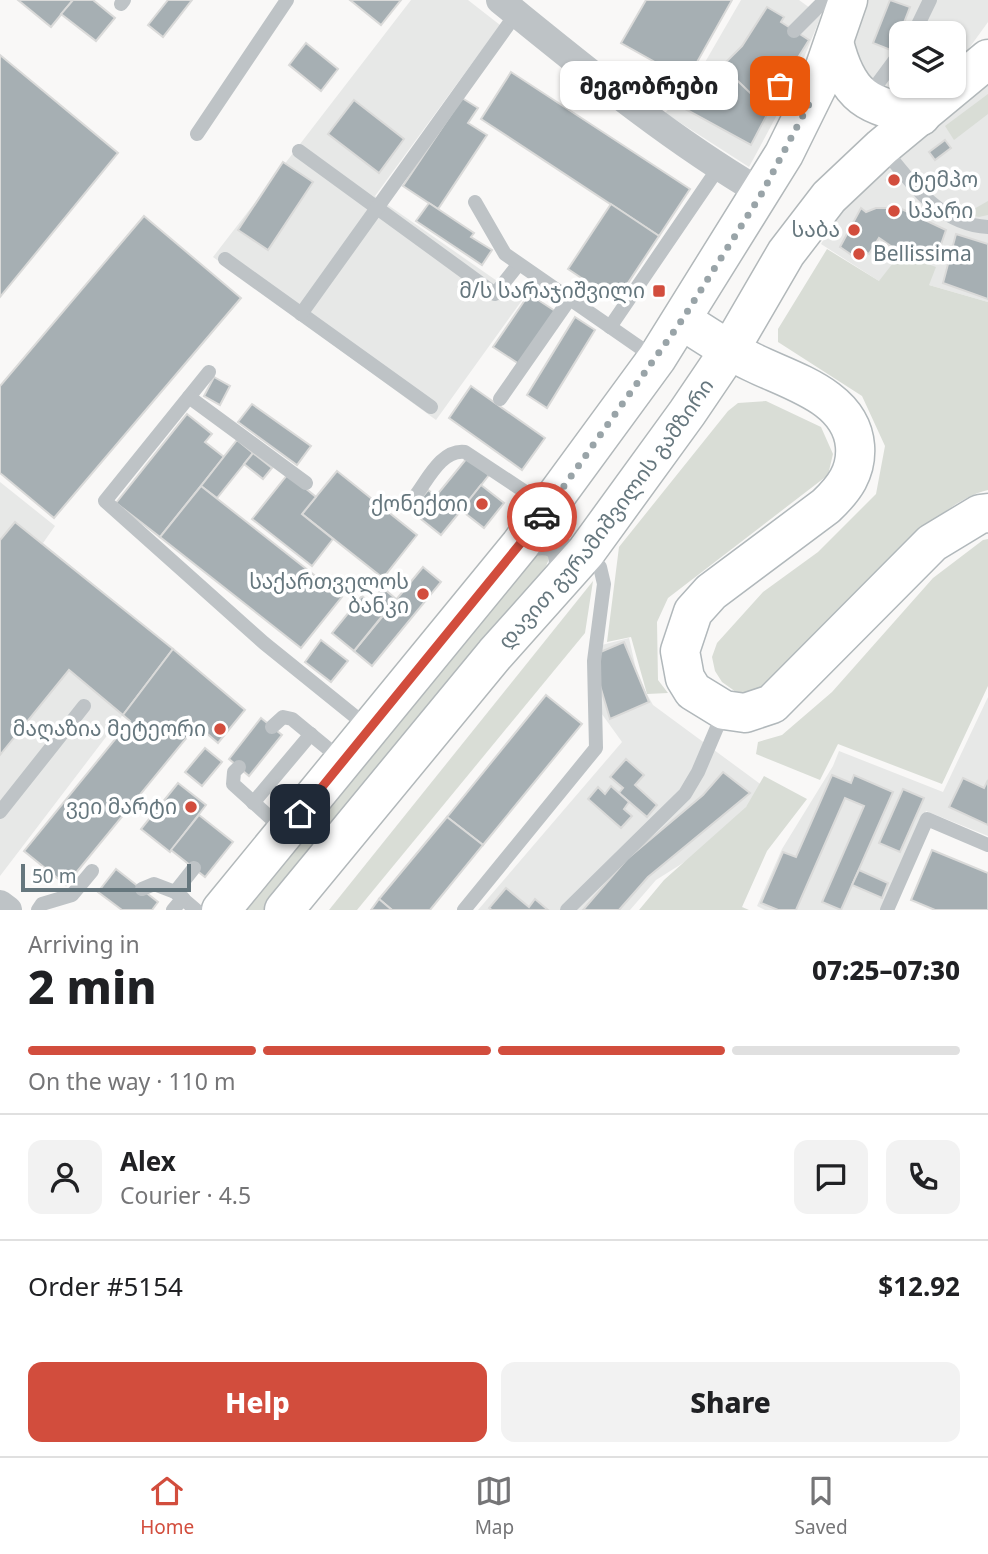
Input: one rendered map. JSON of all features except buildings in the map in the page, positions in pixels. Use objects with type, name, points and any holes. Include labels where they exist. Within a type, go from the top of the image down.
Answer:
[{"type":"main road","points":[[221,910],[520,545],[657,358],[762,193],[795,95],[834,42],[848,0]]},
{"type":"main road","points":[[834,42],[845,76],[866,100],[886,109],[921,116]]},
{"type":"main road","name":"დავით გურამიშვილის გამზირი","points":[[285,910],[495,654],[586,552],[687,413],[729,351],[786,253],[828,197],[882,146],[988,59]]},
{"type":"main road","points":[[682,320],[729,351],[809,389],[838,407],[854,431],[857,461],[842,491],[826,506],[711,592],[692,611],[680,651],[685,678],[693,691],[724,710],[745,713],[772,704],[932,543],[980,514],[988,513]]},
{"type":"street","points":[[508,7],[589,73],[719,167],[762,193]]},
{"type":"street","points":[[520,545],[544,540],[560,548],[564,554],[564,564],[560,582]]},
{"type":"street","points":[[0,904],[8,910]]},
{"type":"lane","points":[[197,134],[287,0]]},
{"type":"lane","points":[[794,31],[822,3],[831,0]]},
{"type":"lane","points":[[920,21],[930,0]]},
{"type":"lane","points":[[301,314],[376,207],[508,7]]},
{"type":"lane","points":[[866,100],[889,68]]},
{"type":"lane","points":[[882,146],[935,208],[968,225],[988,227]]},
{"type":"lane","points":[[299,151],[495,294],[518,265]]},
{"type":"lane","points":[[610,327],[719,167]]},
{"type":"lane","points":[[475,202],[505,254],[657,358]]},
{"type":"lane","points":[[225,259],[431,407]]},
{"type":"lane","points":[[499,400],[569,300]]},
{"type":"lane","points":[[209,372],[105,501],[264,643],[371,729]]},
{"type":"lane","points":[[190,397],[306,483]]},
{"type":"lane","points":[[416,495],[444,458],[451,452],[458,451],[465,452],[549,508]]},
{"type":"lane","points":[[464,910],[596,748],[594,661],[604,584],[600,567],[586,552]]},
{"type":"lane","points":[[0,812],[84,706]]},
{"type":"lane","points":[[567,910],[685,793],[698,772],[724,710]]},
{"type":"lane","points":[[272,727],[278,719],[288,717],[344,762]]},
{"type":"lane","points":[[253,803],[311,734]]},
{"type":"lane","points":[[239,767],[234,772],[233,785],[285,832]]},
{"type":"lane","points":[[887,910],[927,819],[988,845]]},
{"type":"lane","points":[[173,910],[194,868]]},
{"type":"lane","points":[[38,910],[42,904],[72,895],[92,871]]},
{"type":"lane","points":[[142,889],[154,884],[179,895],[196,910]]},
{"type":"shaded area","points":[[411,0],[468,0],[500,25],[375,196],[523,299],[436,420],[213,257]]},
{"type":"shaded area","points":[[741,0],[799,0],[821,16],[791,89],[749,167],[665,113],[693,83]]},
{"type":"shaded area","points":[[868,0],[988,0],[988,22],[966,52],[966,21],[889,21],[889,89],[882,87],[856,64],[853,45]]},
{"type":"shaded area","points":[[988,83],[988,302],[929,285],[879,281],[821,244],[846,202]]},
{"type":"shaded area","points":[[988,94],[988,114],[954,140],[945,126]]},
{"type":"shaded area","points":[[988,201],[988,215],[979,217],[965,214]]},
{"type":"shaded area","points":[[827,249],[879,281],[900,254],[936,267],[929,285],[988,302],[988,490],[961,501],[920,531],[756,694],[736,692],[722,682],[715,671],[712,657],[717,643],[763,592],[818,552],[876,494],[885,446],[862,396],[778,342],[778,329]]},
{"type":"shaded area","points":[[766,401],[821,427],[833,454],[828,475],[668,598],[657,622],[658,680],[668,693],[647,694],[631,637],[607,642],[619,547],[728,411],[738,403]]},
{"type":"shaded area","points":[[0,482],[55,526],[43,543],[173,649],[0,876]]},
{"type":"shaded area","points":[[988,539],[988,686],[942,784],[838,744],[820,780],[756,754],[758,742],[782,735],[832,692],[933,578]]},
{"type":"shaded area","points":[[534,553],[551,554],[546,566],[297,872],[265,910],[238,910]]},
{"type":"shaded area","points":[[593,581],[585,633],[357,910],[329,910]]},
{"type":"shaded area","points":[[629,638],[638,678],[653,705],[763,786],[721,839],[656,880],[630,910],[478,910],[622,742],[599,710],[598,646]]},
{"type":"shaded area","points":[[988,697],[988,836],[926,811],[882,910],[765,910],[757,906],[782,849],[833,766],[839,751],[943,792]]},
{"type":"shaded area","points":[[764,776],[807,799],[767,851],[742,907],[749,910],[639,910],[664,880],[746,807]]},
{"type":"way so far","points":[[542,517],[657,358],[784,155],[809,104],[780,86]]},
{"type":"place","name":"მეგობრები","points":[[780,86]]},
{"type":"place","name":"ტემპო","points":[[894,180]]},
{"type":"place","name":"სპარი","points":[[894,211]]},
{"type":"place","name":"საბა","points":[[854,230]]},
{"type":"place","name":"Bellissima","points":[[859,254]]},
{"type":"place","name":"მ/ს სარაჯიშვილი","points":[[659,291]]},
{"type":"place","name":"ქონექთი","points":[[482,504]]},
{"type":"place","name":"საქართველოს ბანკი","points":[[423,594]]},
{"type":"place","name":"მაღაზია მეტეორი","points":[[220,729]]},
{"type":"place","name":"ვეი მარტი","points":[[191,807]]},
{"type":"route","points":[[300,814],[542,517]]}]
